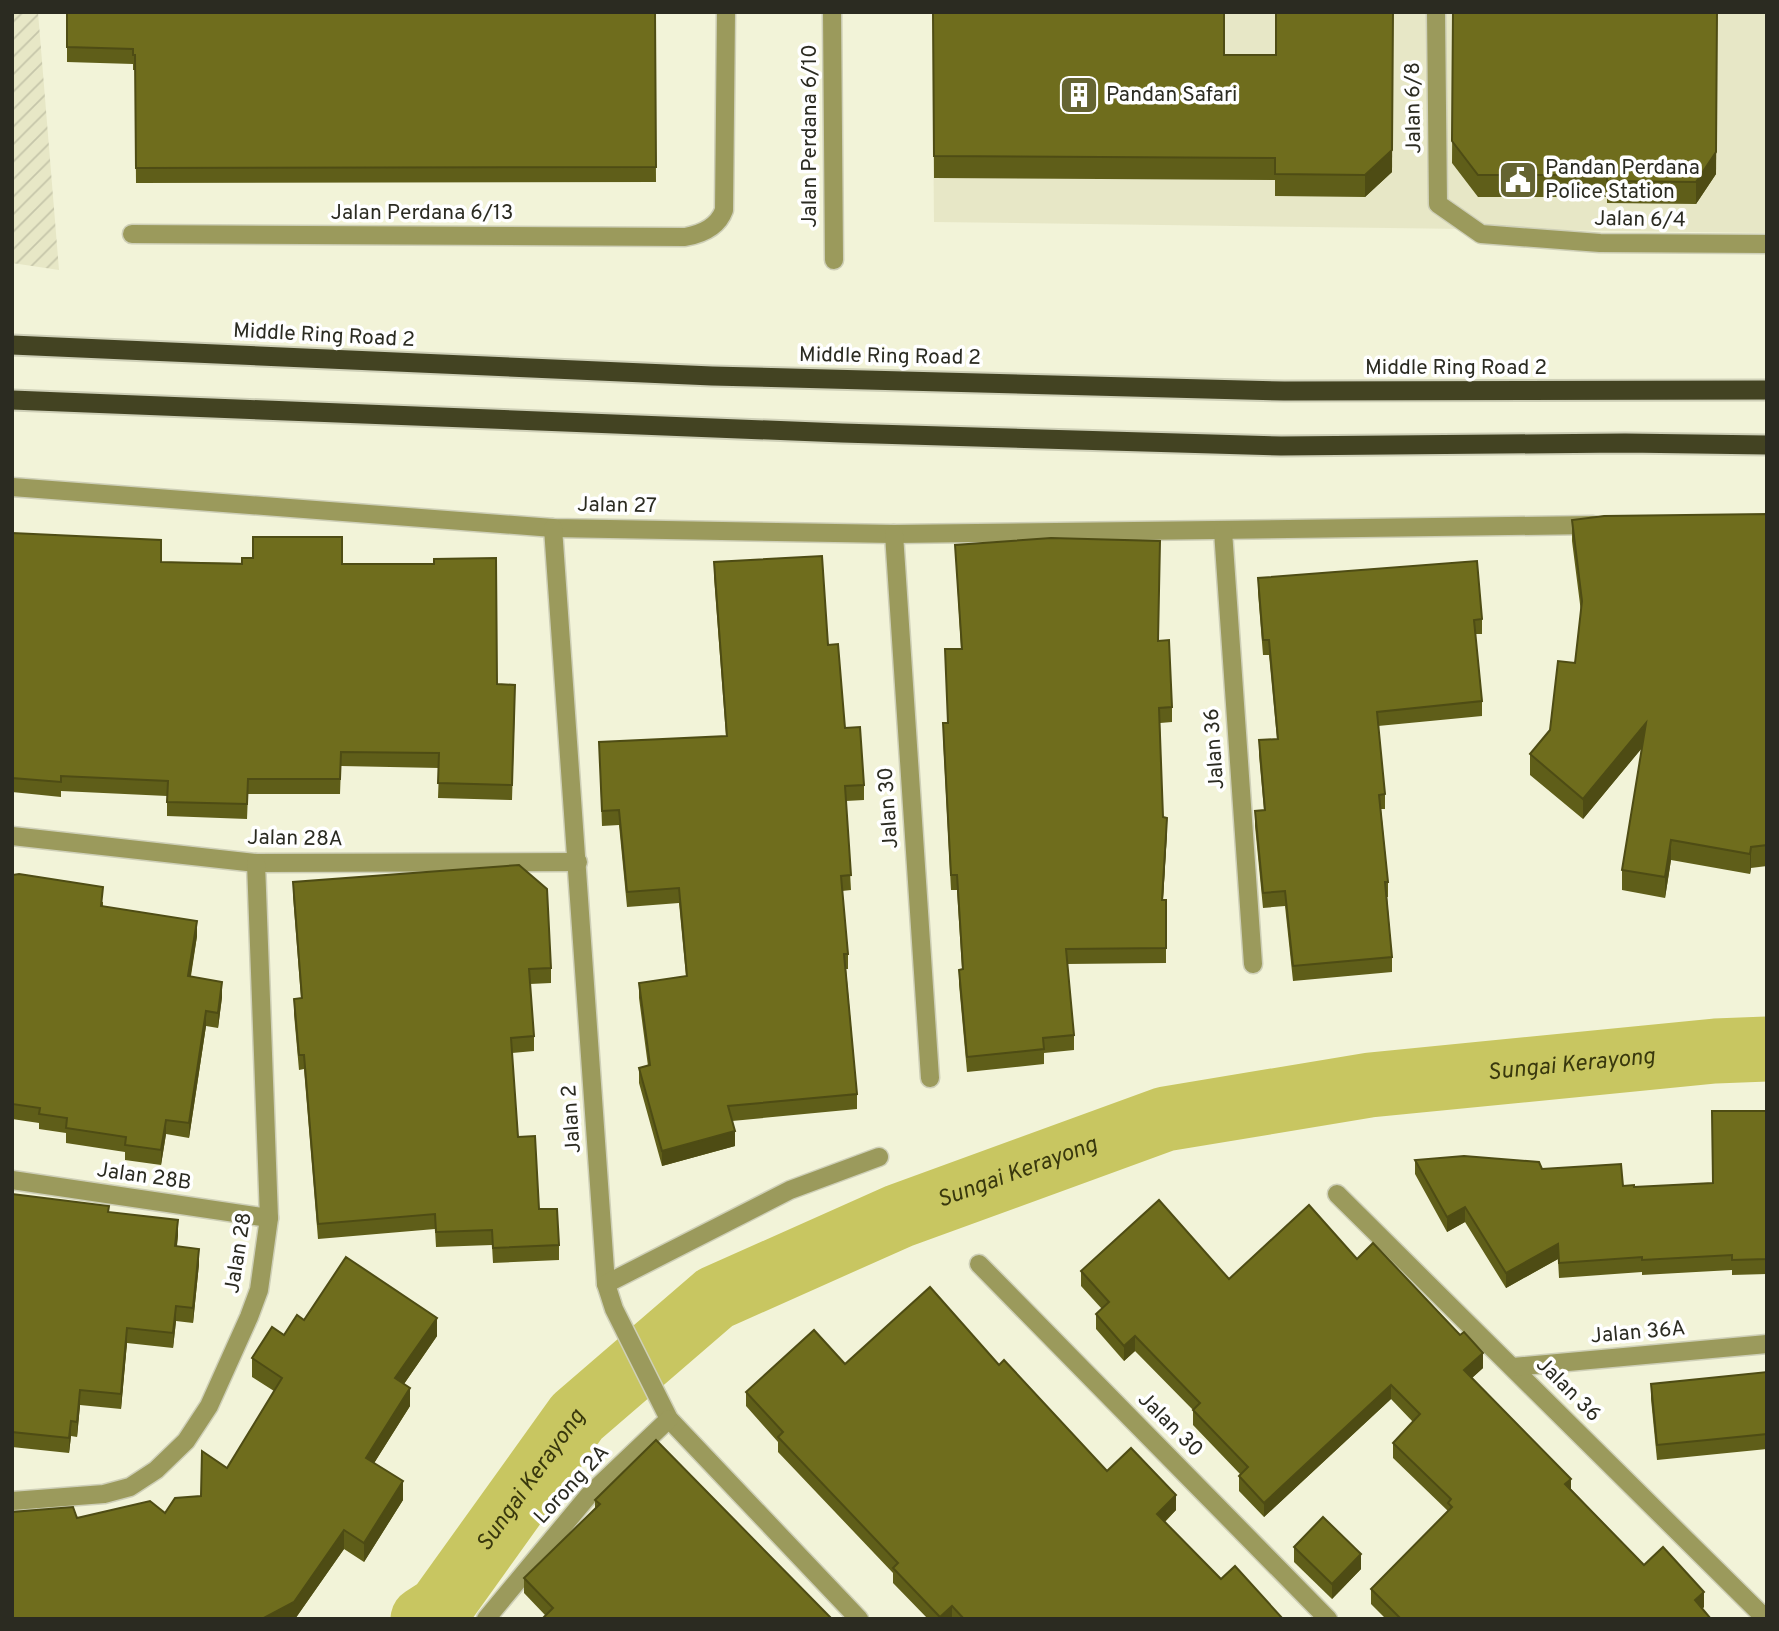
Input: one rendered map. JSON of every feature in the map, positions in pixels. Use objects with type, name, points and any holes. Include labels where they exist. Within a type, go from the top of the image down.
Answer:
[{"type":"highway","name":"Middle Ring Road 2","points":[[18,343],[712,376],[1270,391],[1767,390]]},
{"type":"highway","points":[[12,400],[842,433],[1281,446],[1611,443],[1767,445]]},
{"type":"street","name":"Jalan Perdana 6/13","points":[[132,234],[685,237],[698,234],[720,219],[724,210],[726,12]]},
{"type":"street","name":"Jalan Perdana 6/10","points":[[832,12],[834,260]]},
{"type":"street","name":"Jalan 6/8","points":[[1436,12],[1438,204]]},
{"type":"street","name":"Jalan 6/4","points":[[1438,204],[1481,233],[1600,243],[1767,244]]},
{"type":"street","name":"Jalan 27","points":[[12,487],[553,528],[894,534],[1607,525]]},
{"type":"street","name":"Jalan 2","points":[[553,528],[606,1284],[614,1309],[669,1419],[859,1619]]},
{"type":"street","name":"Jalan 36","points":[[1223,531],[1253,964]]},
{"type":"street","name":"Jalan 30","points":[[894,534],[930,1078]]},
{"type":"street","name":"Jalan 28A","points":[[12,836],[256,863],[578,862]]},
{"type":"street","name":"Jalan 28","points":[[12,1501],[104,1494],[130,1487],[156,1470],[186,1441],[209,1406],[249,1317],[259,1290],[269,1218],[256,863]]},
{"type":"street","points":[[606,1284],[790,1190],[879,1157]]},
{"type":"street","name":"Jalan 28B","points":[[12,1181],[269,1218]]},
{"type":"street","name":"Jalan 36","points":[[1337,1194],[1766,1619]]},
{"type":"street","name":"Jalan 30","points":[[979,1264],[1328,1619]]},
{"type":"street","name":"Jalan 36A","points":[[1513,1367],[1767,1344]]},
{"type":"street","name":"Lorong 2A","points":[[486,1619],[589,1495],[669,1419]]},
{"type":"shaded area","points":[[12,12],[38,12],[59,270],[12,263]]},
{"type":"shaded area","points":[[932,12],[1767,12],[1767,233],[934,222]]},
{"type":"building","points":[[67,12],[655,12],[656,167],[136,168],[133,49],[67,47]]},
{"type":"building","name":"Pandan Safari","points":[[933,12],[1224,12],[1224,55],[1276,55],[1276,12],[1393,12],[1392,150],[1365,175],[1275,174],[1275,158],[934,156]]},
{"type":"building","points":[[1453,12],[1717,12],[1716,152],[1696,182],[1607,181],[1607,175],[1478,175],[1452,141]]},
{"type":"building","points":[[1767,514],[1767,845],[1751,847],[1750,854],[1671,840],[1665,877],[1622,870],[1646,723],[1583,799],[1530,754],[1550,730],[1558,661],[1575,663],[1582,601],[1572,520],[1604,516]]},
{"type":"building","points":[[12,533],[161,540],[161,562],[242,564],[242,558],[253,558],[253,537],[342,537],[342,564],[434,564],[434,559],[496,558],[497,684],[515,685],[512,785],[438,783],[439,753],[341,752],[340,779],[248,779],[247,804],[167,802],[168,781],[61,776],[61,782],[12,778]]},
{"type":"building","points":[[1051,538],[1160,541],[1158,641],[1169,640],[1172,707],[1159,708],[1163,817],[1167,818],[1162,900],[1166,900],[1166,948],[1066,949],[1074,1035],[1043,1038],[1044,1049],[967,1057],[959,970],[963,969],[957,875],[951,875],[943,723],[948,723],[945,649],[962,649],[955,545]]},
{"type":"building","points":[[822,556],[828,645],[838,644],[845,728],[860,727],[864,785],[845,786],[851,875],[841,876],[848,954],[844,954],[857,1094],[728,1106],[735,1131],[662,1151],[639,1068],[650,1065],[639,983],[687,976],[679,888],[627,892],[619,810],[602,811],[599,742],[727,736],[714,562]]},
{"type":"building","points":[[1477,561],[1482,619],[1474,620],[1482,701],[1377,712],[1385,794],[1379,795],[1392,957],[1293,966],[1285,891],[1263,893],[1255,811],[1265,810],[1259,740],[1278,739],[1269,640],[1263,640],[1258,578]]},
{"type":"building","points":[[519,865],[547,889],[551,968],[529,969],[534,1036],[511,1038],[518,1137],[535,1136],[539,1209],[557,1209],[559,1245],[493,1248],[492,1230],[436,1232],[435,1214],[318,1224],[304,1055],[299,1055],[294,999],[302,998],[293,882]]},
{"type":"building","points":[[12,875],[103,887],[101,906],[197,921],[188,976],[222,982],[218,1013],[206,1011],[189,1123],[166,1120],[161,1150],[125,1145],[126,1137],[66,1128],[67,1118],[39,1114],[40,1108],[12,1104]]},
{"type":"building","points":[[1712,1111],[1767,1111],[1767,1259],[1732,1260],[1732,1255],[1642,1260],[1642,1257],[1559,1263],[1558,1244],[1506,1273],[1465,1207],[1447,1217],[1415,1160],[1464,1156],[1539,1162],[1542,1169],[1621,1164],[1623,1186],[1713,1183]]},
{"type":"building","points":[[12,1194],[109,1206],[108,1212],[178,1220],[175,1246],[199,1249],[193,1308],[176,1306],[173,1333],[127,1328],[121,1394],[80,1390],[77,1422],[71,1421],[69,1438],[12,1432]]},
{"type":"building","points":[[1159,1200],[1229,1279],[1309,1205],[1357,1259],[1373,1243],[1460,1335],[1464,1332],[1483,1353],[1464,1370],[1571,1479],[1565,1484],[1644,1565],[1663,1547],[1704,1592],[1695,1600],[1711,1619],[1401,1619],[1371,1589],[1452,1507],[1448,1503],[1451,1499],[1393,1443],[1420,1414],[1391,1385],[1264,1503],[1239,1476],[1248,1467],[1193,1410],[1200,1403],[1135,1336],[1124,1346],[1096,1314],[1109,1302],[1081,1271]]},
{"type":"building","points":[[346,1257],[437,1318],[395,1378],[410,1388],[366,1458],[403,1481],[364,1543],[344,1530],[294,1602],[262,1619],[12,1619],[12,1512],[73,1507],[77,1518],[150,1501],[165,1513],[175,1498],[201,1496],[202,1451],[227,1468],[282,1378],[252,1358],[272,1327],[284,1335],[297,1315],[304,1320]]},
{"type":"building","points":[[930,1287],[999,1365],[1004,1360],[1107,1471],[1131,1448],[1176,1495],[1157,1514],[1221,1579],[1235,1566],[1283,1619],[964,1619],[952,1606],[940,1617],[893,1568],[898,1563],[778,1437],[783,1432],[746,1392],[814,1330],[845,1364]]},
{"type":"building","points":[[1767,1372],[1767,1434],[1657,1445],[1651,1384]]},
{"type":"building","points":[[656,1440],[832,1619],[542,1619],[553,1608],[524,1578],[600,1504],[595,1500]]},
{"type":"building","points":[[1323,1517],[1361,1554],[1332,1584],[1294,1547]]},
{"type":"waterway","name":"Sungai Kerayong","points":[[423,1619],[440,1608],[577,1417],[715,1298],[899,1216],[1165,1119],[1370,1085],[1715,1051],[1767,1049]]},
{"type":"place","name":"Pandan Safari","points":[[1079,95]]},
{"type":"place","name":"Pandan Perdana Police Station","points":[[1518,180]]}]
